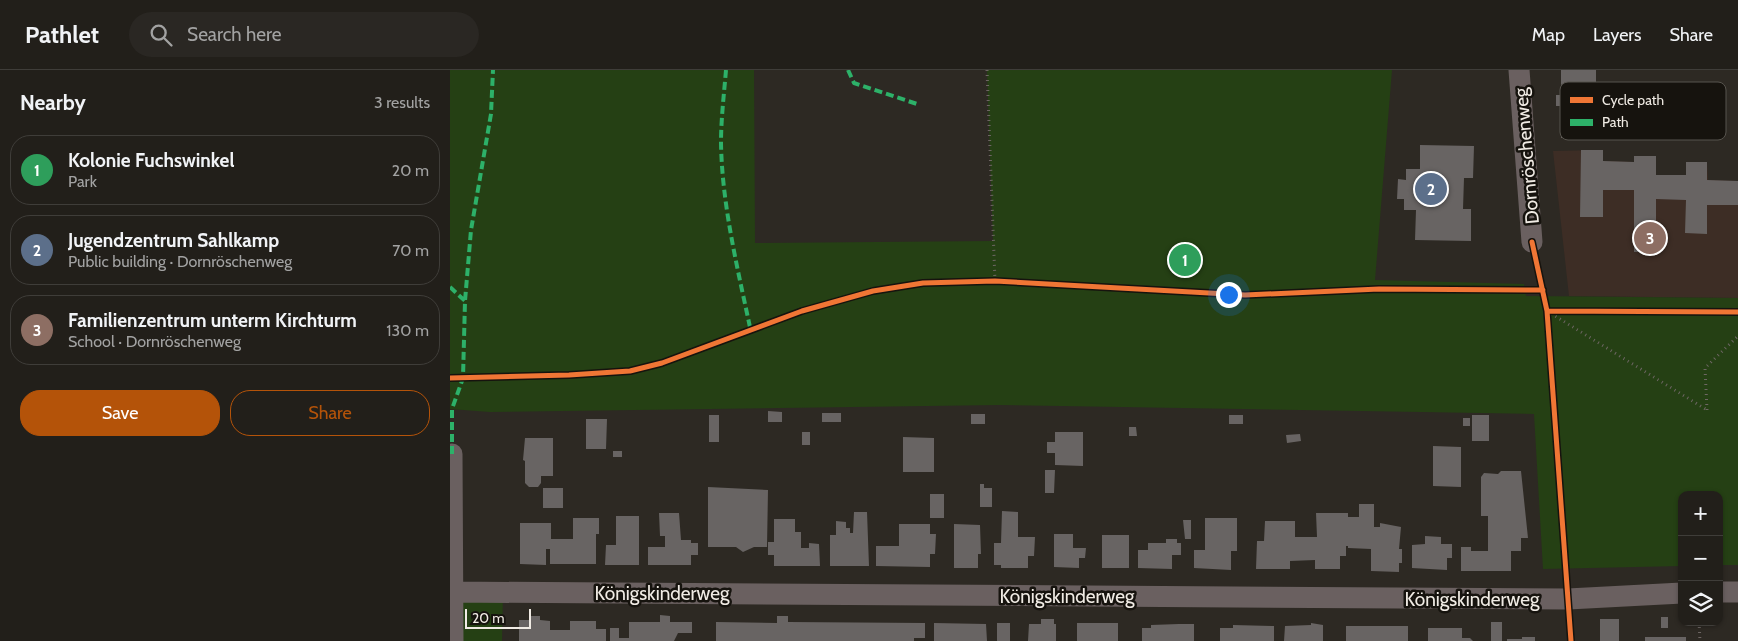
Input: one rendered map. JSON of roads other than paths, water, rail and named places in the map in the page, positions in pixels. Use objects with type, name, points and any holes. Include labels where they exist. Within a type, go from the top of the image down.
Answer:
[{"type":"street","name":"Dornröschenweg","points":[[1519,70],[1532,242]]},
{"type":"street","points":[[452,454],[451,592],[453,641]]},
{"type":"street","name":"Königskinderweg","points":[[451,592],[1558,599],[1678,593]]},
{"type":"street","points":[[1723,592],[1738,592]]},
{"type":"place","name":"Jugendzentrum Sahlkamp","points":[[1431,189]]},
{"type":"place","name":"Familienzentrum unterm Kirchturm","points":[[1650,238]]},
{"type":"place","name":"Kolonie Fuchswinkel","points":[[1185,260]]}]
